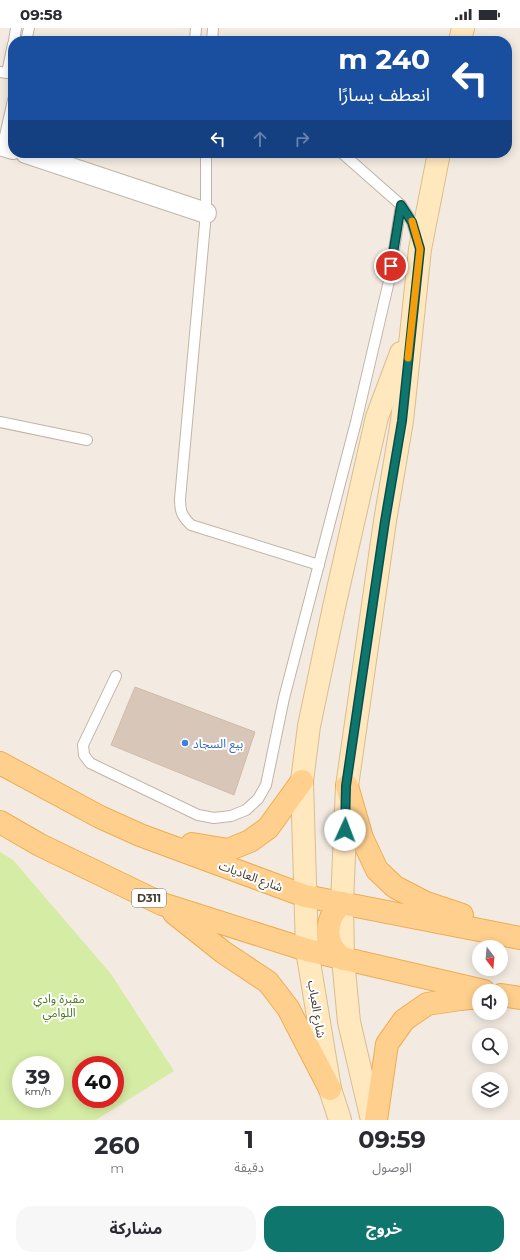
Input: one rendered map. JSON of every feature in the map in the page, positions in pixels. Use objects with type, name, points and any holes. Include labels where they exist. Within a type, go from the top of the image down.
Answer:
[{"type":"main road","name":"شارع العاديات","points":[[0,763],[100,817],[140,835],[305,896],[520,938]]},
{"type":"main road","points":[[140,835],[228,850],[250,841],[268,828],[302,781]]},
{"type":"main road","points":[[346,786],[362,838],[377,870],[396,887],[426,903],[520,934]]},
{"type":"main road","name":"D311","points":[[0,822],[40,844],[162,904],[307,950],[472,988]]},
{"type":"main road","points":[[305,896],[317,909],[321,926],[315,942],[307,950]]},
{"type":"main road","points":[[342,903],[332,916],[328,931],[332,947],[342,959]]},
{"type":"main road","points":[[162,904],[223,952],[268,982],[288,1008],[330,1089]]},
{"type":"main road","points":[[376,1120],[387,1044],[404,1020],[427,1004],[472,998]]},
{"type":"street","points":[[41,158],[206,213]]},
{"type":"street","points":[[342,903],[346,786],[385,521],[402,421],[411,323],[420,249],[437,158]]},
{"type":"street","points":[[305,896],[302,781],[308,726],[377,418],[411,323]]},
{"type":"street","name":"شارع العباب","points":[[307,950],[330,1089],[340,1120]]},
{"type":"street","points":[[342,959],[349,1022],[372,1120]]},
{"type":"lane","points":[[0,72],[7,73],[8,68]]},
{"type":"lane","points":[[5,146],[8,129]]},
{"type":"lane","points":[[206,158],[206,213],[180,509],[184,518],[191,525],[319,565]]},
{"type":"lane","points":[[348,158],[401,205],[412,222],[420,249]]},
{"type":"lane","points":[[116,676],[83,745],[84,755],[90,763],[198,815],[214,818],[230,816],[246,810],[258,799],[266,785],[284,698],[356,422],[389,281],[401,205]]},
{"type":"lane","points":[[0,422],[87,440]]},
{"type":"green space","name":"مقبرة وادي اللوامي","points":[[0,852],[13,860],[111,974],[174,1071],[124,1102],[124,1056],[72,1056],[72,1108],[115,1108],[96,1120],[0,1120]]},
{"type":"building","points":[[135,687],[255,732],[234,795],[111,745]]},
{"type":"slow traffic","points":[[408,358],[420,249],[412,221]]},
{"type":"place","name":"بيع السجاد","points":[[185,743]]},
{"type":"route","points":[[345,830],[346,786],[385,521],[402,421],[411,323],[420,249],[412,222],[401,205],[391,266]]}]
